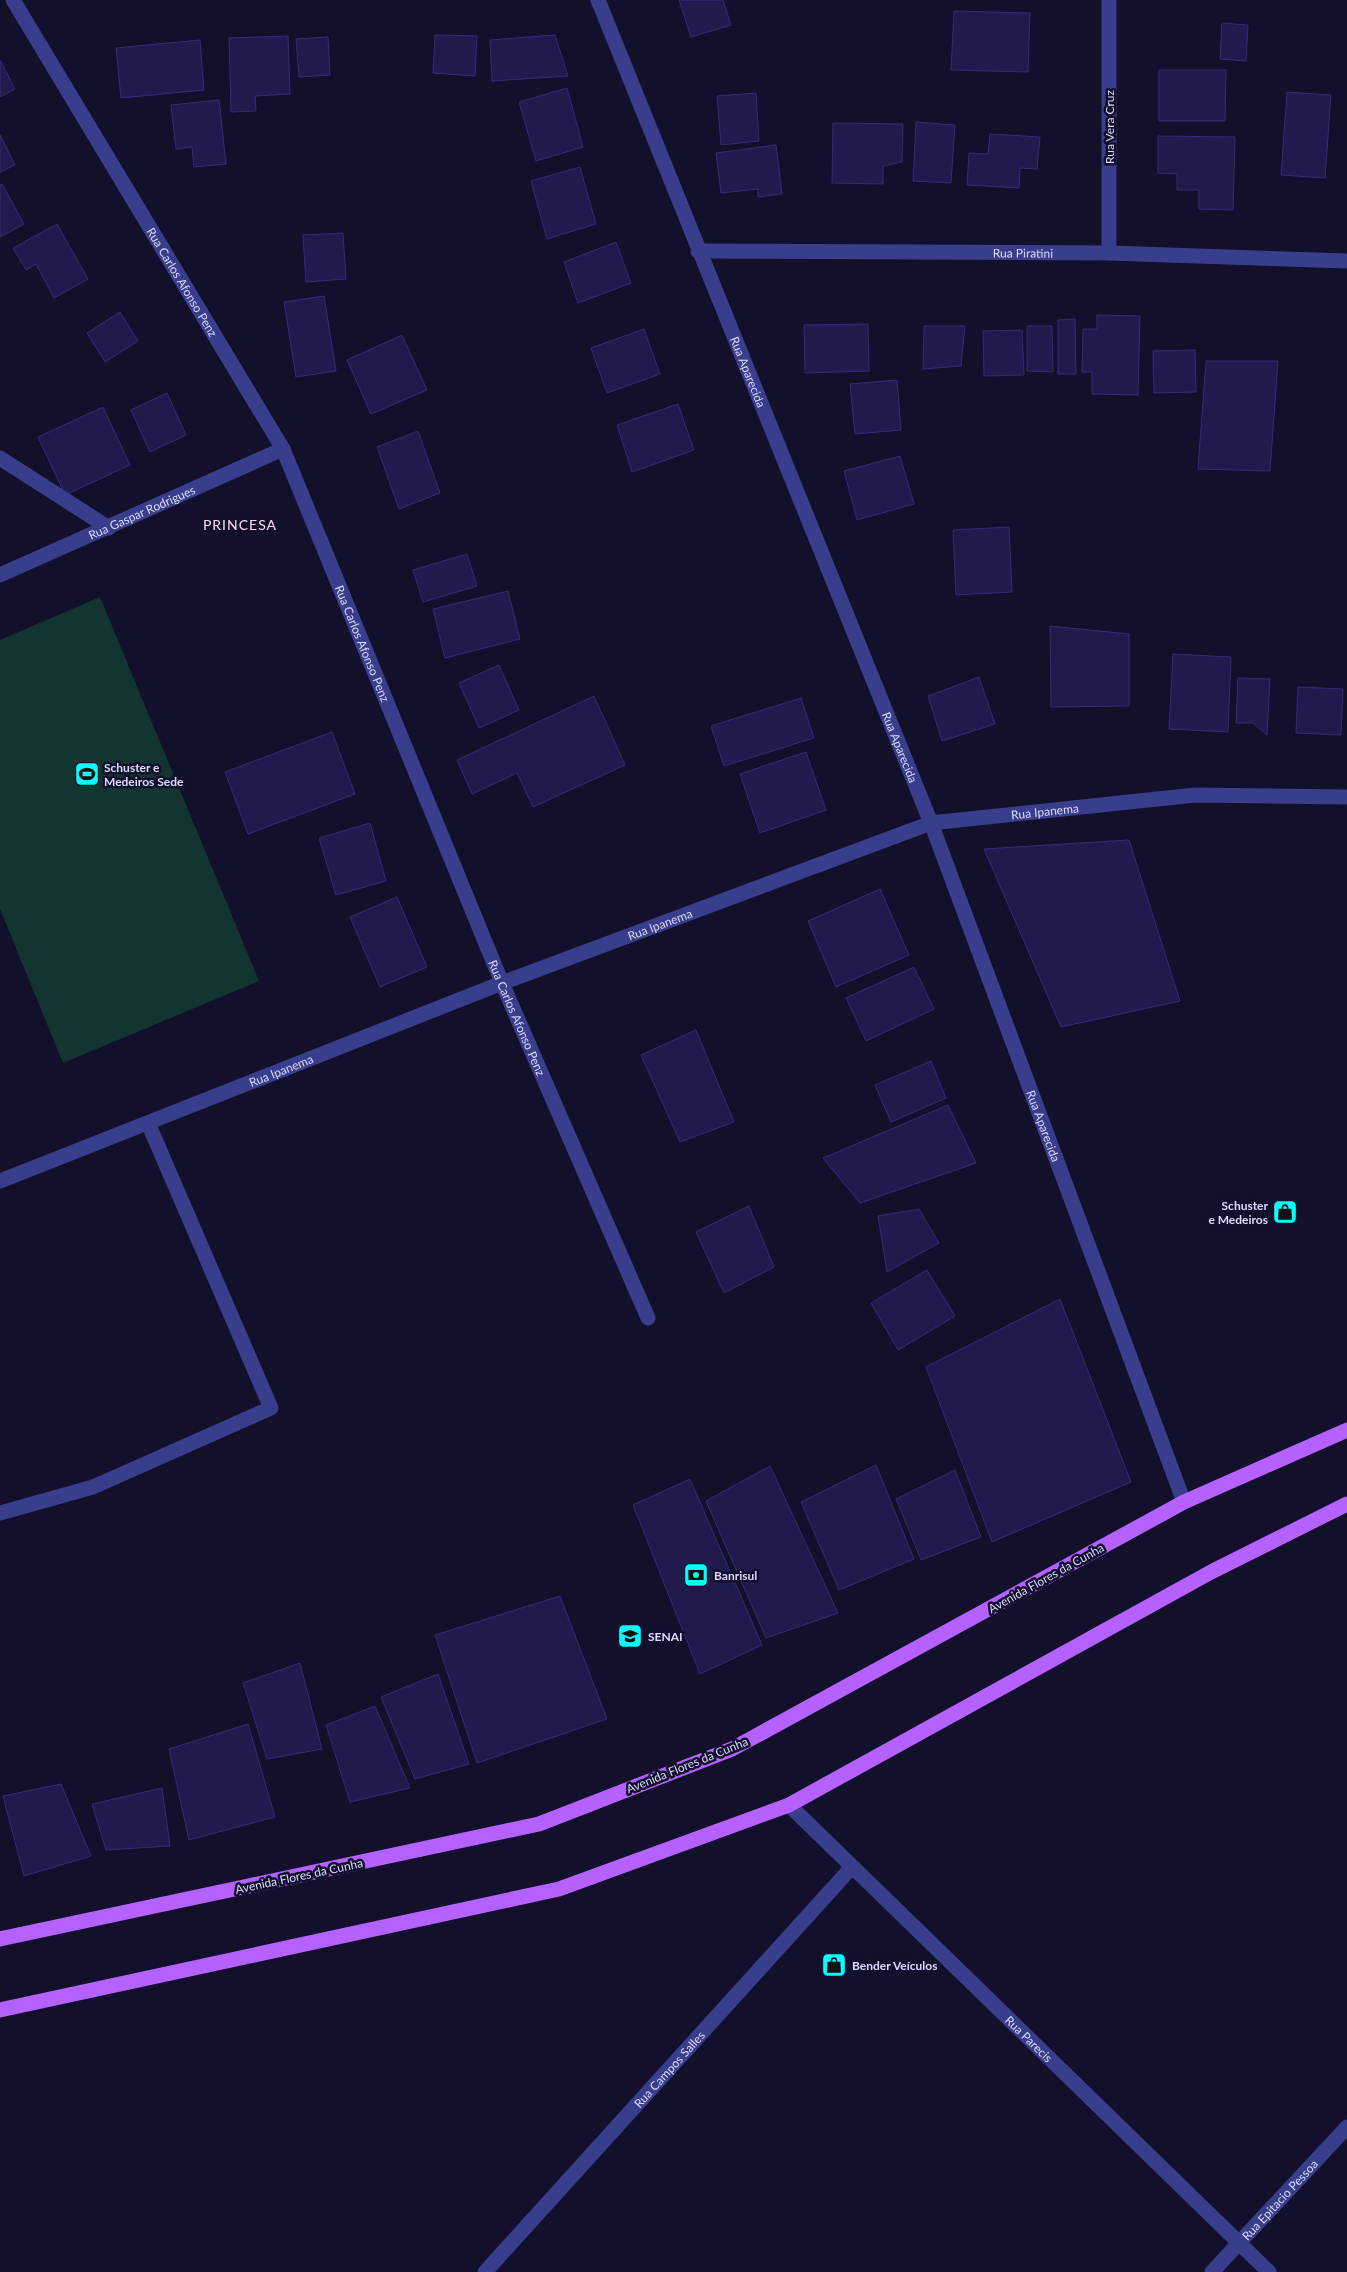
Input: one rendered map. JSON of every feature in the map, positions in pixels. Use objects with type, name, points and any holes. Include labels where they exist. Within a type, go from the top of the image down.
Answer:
[{"type":"main road","name":"Avenida Flores da Cunha","points":[[0,1939],[538,1824],[732,1749],[1184,1502],[1347,1430]]},
{"type":"main road","points":[[0,2010],[559,1889],[789,1806],[1211,1572],[1347,1504]]},
{"type":"street","name":"Rua Carlos Afonso Penz","points":[[13,0],[283,449],[502,983],[648,1318]]},
{"type":"street","name":"Rua Aparecida","points":[[598,0],[931,824],[1184,1502]]},
{"type":"street","name":"Rua Vera Cruz","points":[[1109,0],[1109,253]]},
{"type":"street","name":"Rua Piratini","points":[[698,251],[1109,253],[1347,262]]},
{"type":"street","name":"Rua Gaspar Rodrigues","points":[[0,575],[283,449]]},
{"type":"street","points":[[0,458],[109,528]]},
{"type":"street","name":"Rua Ipanema","points":[[0,1181],[502,983],[931,824],[1195,795],[1347,797]]},
{"type":"street","points":[[0,1513],[94,1487],[271,1408],[148,1122]]},
{"type":"street","name":"Rua Parecis","points":[[789,1806],[1269,2272]]},
{"type":"street","name":"Rua Campos Salles","points":[[485,2272],[852,1867]]},
{"type":"street","name":"Rua Epitacio Pessoa","points":[[1212,2272],[1347,2127]]},
{"type":"green space","name":"Schuster e Medeiros Sede","points":[[100,597],[259,981],[63,1063],[0,909],[0,640]]},
{"type":"building","points":[[679,0],[723,0],[731,25],[691,37]]},
{"type":"building","points":[[954,11],[1030,13],[1028,72],[951,70]]},
{"type":"building","points":[[1222,23],[1248,25],[1246,61],[1220,59]]},
{"type":"building","points":[[435,35],[477,36],[475,76],[433,73]]},
{"type":"building","points":[[555,35],[568,76],[492,81],[490,40]]},
{"type":"building","points":[[288,36],[290,94],[255,96],[256,111],[231,112],[229,38]]},
{"type":"building","points":[[328,37],[330,75],[299,77],[296,39]]},
{"type":"building","points":[[200,40],[204,90],[121,98],[116,48]]},
{"type":"building","points":[[0,60],[15,89],[0,97]]},
{"type":"building","points":[[1159,70],[1226,70],[1225,121],[1159,121]]},
{"type":"building","points":[[567,88],[583,147],[536,161],[519,102]]},
{"type":"building","points":[[1287,92],[1331,95],[1325,178],[1281,175]]},
{"type":"building","points":[[756,93],[759,141],[721,145],[717,96]]},
{"type":"building","points":[[219,100],[226,164],[194,167],[192,147],[176,149],[171,105]]},
{"type":"building","points":[[916,122],[955,125],[951,183],[913,181]]},
{"type":"building","points":[[833,123],[903,124],[902,162],[883,166],[883,184],[832,183]]},
{"type":"building","points":[[990,134],[1040,137],[1037,169],[1020,168],[1019,188],[967,185],[969,153],[988,154]]},
{"type":"building","points":[[0,135],[15,165],[0,172]]},
{"type":"building","points":[[1158,136],[1235,137],[1233,210],[1199,209],[1199,190],[1177,190],[1177,174],[1158,173]]},
{"type":"building","points":[[776,145],[782,194],[758,197],[758,189],[721,193],[716,153]]},
{"type":"building","points":[[580,167],[596,224],[547,239],[531,181]]},
{"type":"building","points":[[2,184],[24,224],[0,237],[0,185]]},
{"type":"building","points":[[57,224],[88,279],[54,298],[36,264],[26,270],[13,248]]},
{"type":"building","points":[[343,233],[346,279],[306,282],[303,235]]},
{"type":"building","points":[[616,242],[631,283],[578,303],[564,262]]},
{"type":"building","points":[[324,296],[336,371],[296,377],[284,302]]},
{"type":"building","points":[[120,312],[138,341],[105,362],[87,333]]},
{"type":"building","points":[[1097,315],[1140,316],[1138,395],[1092,394],[1092,372],[1082,372],[1083,329],[1097,329]]},
{"type":"building","points":[[1075,319],[1076,374],[1058,374],[1058,320]]},
{"type":"building","points":[[868,324],[869,371],[805,373],[804,325]]},
{"type":"building","points":[[924,326],[965,326],[961,366],[923,369]]},
{"type":"building","points":[[1027,326],[1052,326],[1053,372],[1027,371]]},
{"type":"building","points":[[644,329],[660,374],[607,393],[591,348]]},
{"type":"building","points":[[1022,330],[1024,375],[984,376],[983,331]]},
{"type":"building","points":[[402,335],[427,390],[371,414],[347,360]]},
{"type":"building","points":[[1195,350],[1196,392],[1154,393],[1153,351]]},
{"type":"building","points":[[1206,361],[1278,361],[1270,471],[1198,469]]},
{"type":"building","points":[[897,380],[901,430],[855,434],[850,384]]},
{"type":"building","points":[[167,393],[186,435],[150,452],[131,410]]},
{"type":"building","points":[[678,404],[694,450],[632,472],[617,425]]},
{"type":"building","points":[[103,407],[130,465],[65,495],[38,437]]},
{"type":"building","points":[[418,431],[440,493],[399,509],[377,447]]},
{"type":"building","points":[[900,456],[914,504],[857,520],[844,471]]},
{"type":"building","points":[[1009,527],[1012,592],[956,595],[953,530]]},
{"type":"building","points":[[467,554],[477,586],[423,602],[413,570]]},
{"type":"building","points":[[508,591],[520,639],[445,658],[433,609]]},
{"type":"building","points":[[1050,626],[1129,634],[1129,706],[1051,707]]},
{"type":"building","points":[[1173,654],[1231,657],[1228,732],[1169,729]]},
{"type":"building","points":[[499,665],[519,710],[479,728],[459,683]]},
{"type":"building","points":[[979,677],[995,724],[942,741],[928,696]]},
{"type":"building","points":[[1238,678],[1270,679],[1267,735],[1253,723],[1236,723]]},
{"type":"building","points":[[1298,687],[1343,689],[1341,735],[1296,733]]},
{"type":"building","points":[[594,696],[625,765],[533,807],[517,773],[472,794],[457,760]]},
{"type":"building","points":[[801,698],[814,738],[724,766],[711,726]]},
{"type":"building","points":[[332,732],[355,794],[248,834],[225,772]]},
{"type":"building","points":[[806,752],[826,810],[760,833],[740,774]]},
{"type":"building","points":[[370,823],[386,881],[336,895],[319,838]]},
{"type":"building","points":[[1129,840],[1180,1001],[1061,1027],[984,849]]},
{"type":"building","points":[[880,889],[909,955],[836,987],[808,921]]},
{"type":"building","points":[[397,897],[427,967],[380,987],[350,917]]},
{"type":"building","points":[[914,967],[934,1009],[866,1041],[846,998]]},
{"type":"building","points":[[696,1030],[734,1122],[680,1142],[641,1055]]},
{"type":"building","points":[[931,1061],[946,1098],[891,1122],[875,1085]]},
{"type":"building","points":[[948,1105],[976,1163],[860,1203],[823,1158]]},
{"type":"building","points":[[749,1206],[774,1267],[724,1293],[696,1232]]},
{"type":"building","points":[[919,1209],[939,1243],[887,1272],[878,1216]]},
{"type":"building","points":[[927,1270],[955,1316],[898,1350],[871,1303]]},
{"type":"building","points":[[1060,1299],[1131,1482],[992,1542],[926,1367]]},
{"type":"building","points":[[876,1465],[914,1559],[839,1590],[801,1502]]},
{"type":"building","points":[[770,1466],[838,1613],[766,1638],[706,1501]]},
{"type":"building","points":[[955,1470],[981,1537],[921,1560],[896,1499]]},
{"type":"building","name":"Banrisul","points":[[690,1479],[762,1645],[700,1674],[633,1505]]},
{"type":"building","points":[[560,1596],[607,1719],[477,1763],[435,1635]]},
{"type":"building","points":[[300,1663],[322,1749],[267,1759],[243,1683]]},
{"type":"building","points":[[438,1674],[469,1764],[415,1779],[381,1697]]},
{"type":"building","points":[[375,1706],[410,1788],[350,1802],[326,1725]]},
{"type":"building","points":[[248,1724],[275,1817],[189,1840],[169,1749]]},
{"type":"building","points":[[61,1784],[91,1856],[24,1876],[3,1796]]},
{"type":"building","points":[[162,1788],[170,1846],[106,1850],[92,1804]]},
{"type":"place","name":"Schuster e Medeiros Sede","points":[[87,774]]},
{"type":"place","name":"Schuster e Medeiros","points":[[1285,1212]]},
{"type":"place","name":"Banrisul","points":[[696,1575]]},
{"type":"place","name":"SENAI","points":[[630,1636]]},
{"type":"place","name":"Bender Veículos","points":[[834,1965]]},
{"type":"district","name":"PRINCESA","points":[[240,524]]}]
